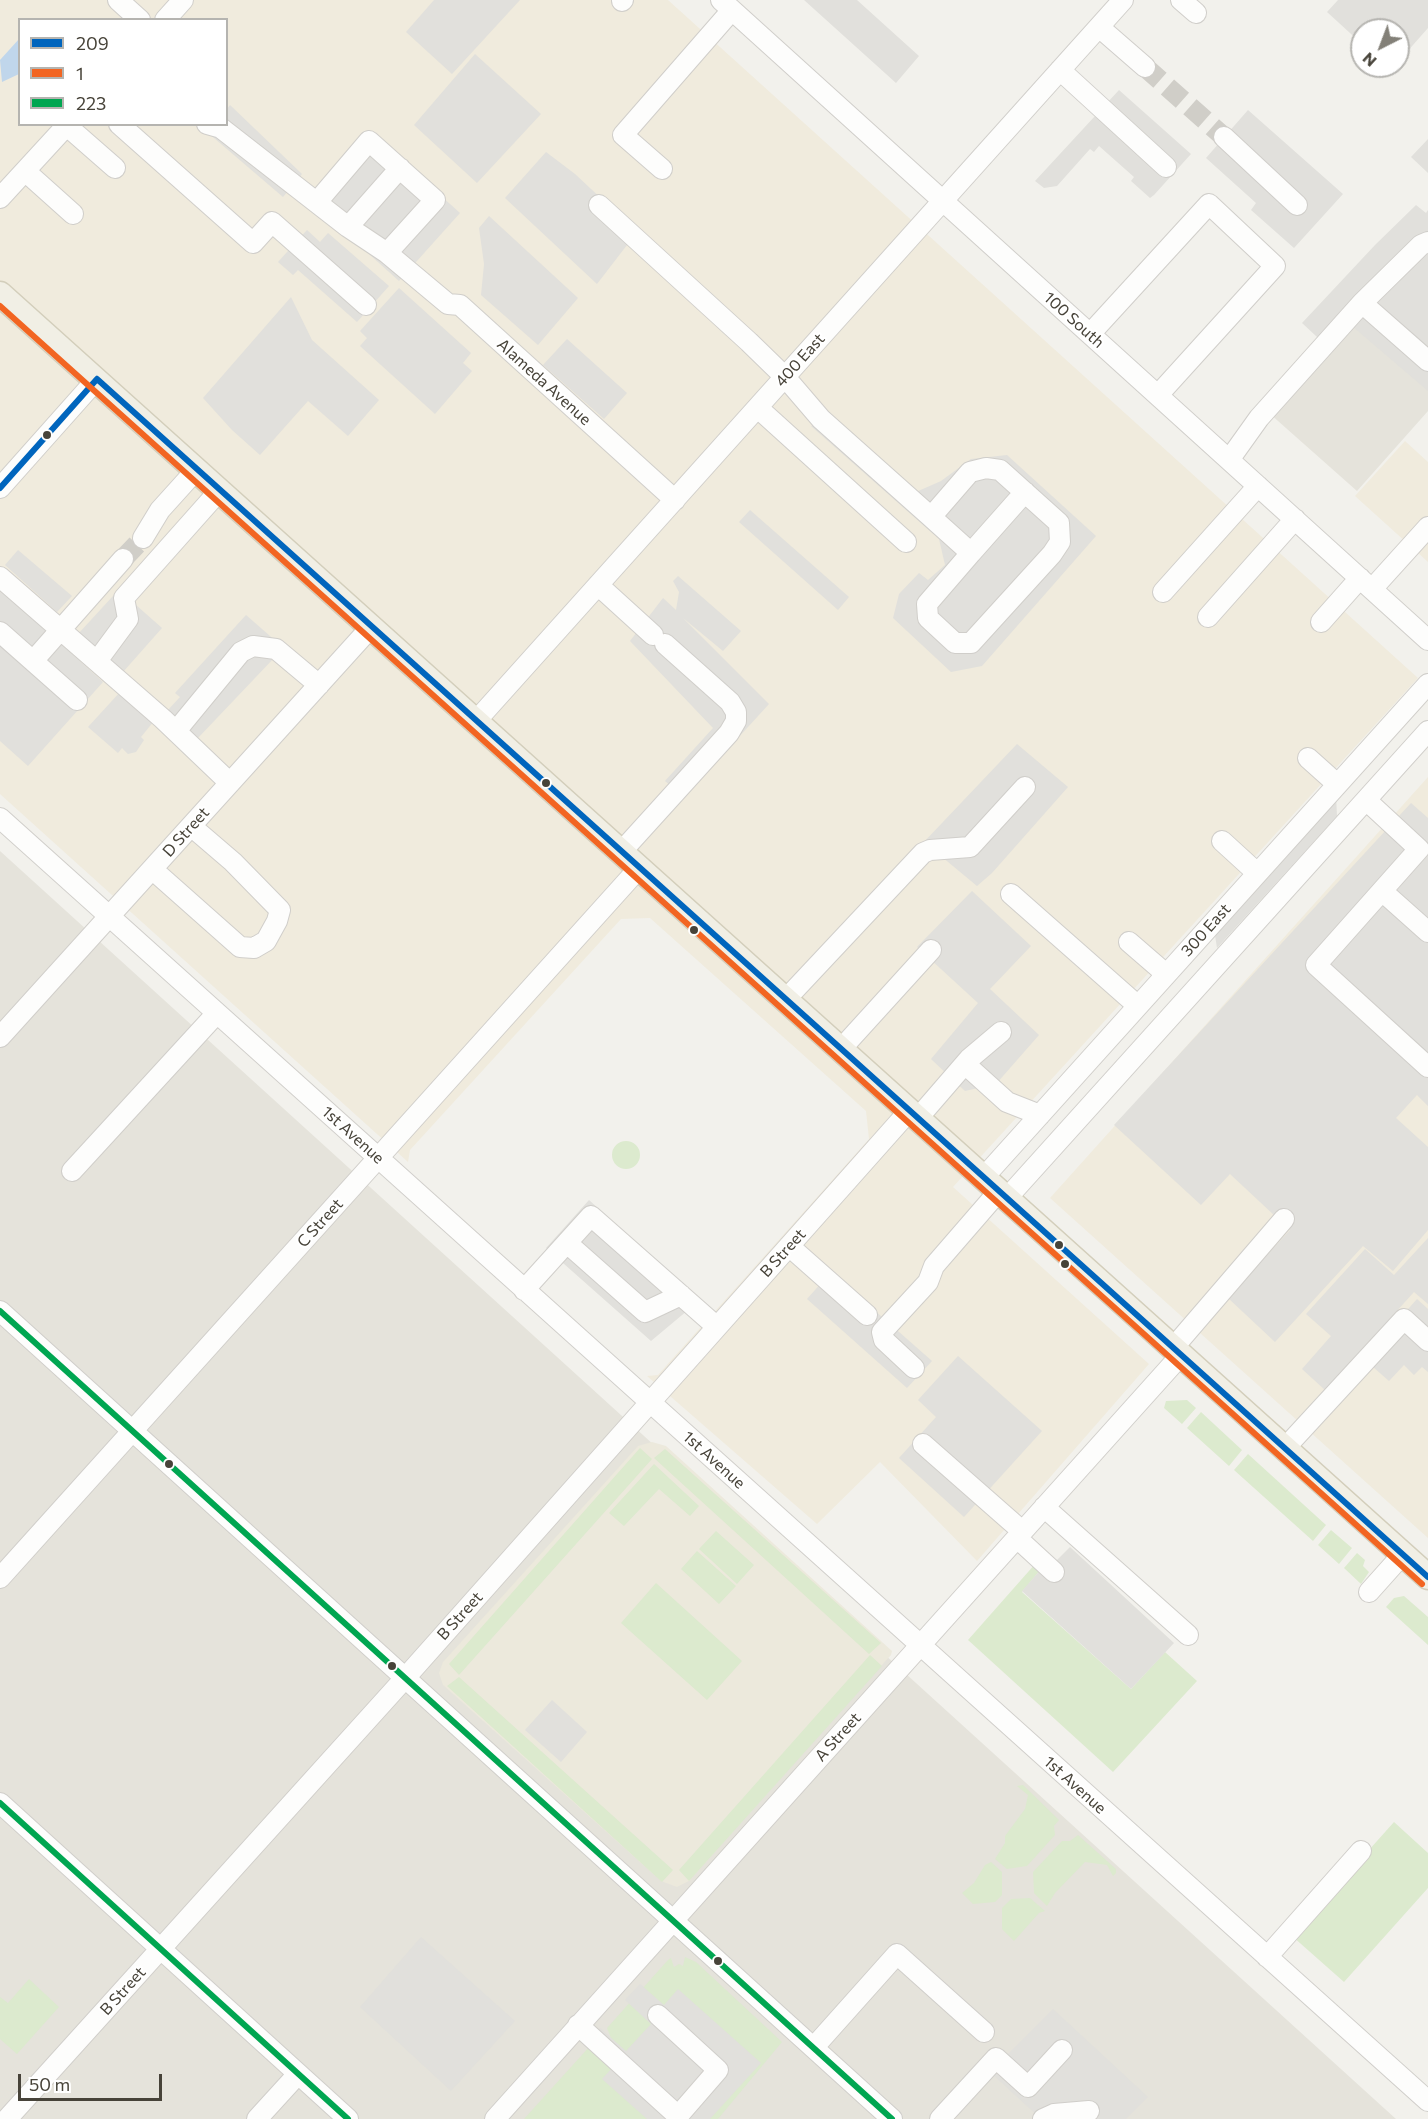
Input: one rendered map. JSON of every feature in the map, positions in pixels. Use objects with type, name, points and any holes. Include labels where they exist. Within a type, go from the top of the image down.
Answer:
[{"type":"main road","points":[[0,294],[1428,1577]]},
{"type":"street","points":[[118,0],[138,18]]},
{"type":"street","points":[[167,18],[183,0]]},
{"type":"street","name":"400 East","points":[[476,721],[1124,0]]},
{"type":"street","points":[[1181,0],[1196,13]]},
{"type":"street","points":[[662,169],[623,135],[727,5]]},
{"type":"street","name":"100 South","points":[[727,5],[1428,640]]},
{"type":"street","points":[[1099,27],[1145,67]]},
{"type":"street","points":[[1060,70],[1166,167]]},
{"type":"street","points":[[0,198],[67,126]]},
{"type":"street","points":[[69,126],[115,168]]},
{"type":"street","points":[[121,126],[253,243],[272,222],[366,305]]},
{"type":"street","name":"Alameda Avenue","points":[[214,126],[221,128],[348,227],[387,253],[448,304],[460,305],[675,500]]},
{"type":"street","points":[[1224,137],[1297,205]]},
{"type":"street","points":[[317,202],[369,141],[435,200],[387,253]]},
{"type":"street","points":[[348,227],[400,168]]},
{"type":"street","points":[[25,171],[73,214]]},
{"type":"street","points":[[1090,334],[1209,204],[1275,266],[1158,395]]},
{"type":"street","points":[[599,205],[785,377],[821,419],[971,553]]},
{"type":"street","points":[[1229,460],[1259,418],[1362,303],[1421,245],[1428,242]]},
{"type":"street","points":[[1362,303],[1428,361]]},
{"type":"street","points":[[0,488],[97,379]]},
{"type":"street","points":[[758,408],[906,542]]},
{"type":"street","points":[[931,517],[970,472],[986,468],[1000,470],[1025,492],[1059,523],[1060,543],[970,643],[955,643],[928,618],[927,604],[1025,492]]},
{"type":"street","points":[[143,537],[160,510],[197,469]]},
{"type":"street","points":[[1163,592],[1258,486]]},
{"type":"street","points":[[97,661],[128,618],[124,598],[220,490]]},
{"type":"street","points":[[1208,617],[1295,519]]},
{"type":"street","points":[[1321,622],[1428,526]]},
{"type":"street","points":[[33,661],[123,559]]},
{"type":"street","points":[[0,577],[176,731],[230,783]]},
{"type":"street","name":"C Street","points":[[0,1578],[378,1158],[631,859],[729,733],[736,721],[736,712],[730,702],[598,585]]},
{"type":"street","name":"D Street","points":[[0,1037],[372,626]]},
{"type":"street","points":[[0,632],[77,700]]},
{"type":"street","points":[[176,731],[241,652],[253,646],[276,649],[319,685]]},
{"type":"street","name":"300 East","points":[[997,1189],[1040,1115],[1428,684]]},
{"type":"street","name":"300 East","points":[[997,1189],[1366,800],[1428,731]]},
{"type":"street","points":[[1308,758],[1337,784]]},
{"type":"street","points":[[786,999],[923,853],[930,850],[970,847],[1025,787]]},
{"type":"street","points":[[1366,800],[1424,853],[1382,891],[1316,965],[1428,1066]]},
{"type":"street","name":"1st Avenue","points":[[0,818],[1428,2101]]},
{"type":"street","points":[[152,869],[240,947],[254,948],[266,941],[278,921],[280,910],[233,862],[191,826]]},
{"type":"street","points":[[1222,841],[1257,873]]},
{"type":"street","points":[[1382,891],[1428,932]]},
{"type":"street","points":[[1011,894],[1138,1006]]},
{"type":"street","points":[[1129,942],[1166,974]]},
{"type":"street","points":[[841,1049],[931,950]]},
{"type":"street","points":[[72,1171],[217,1013]]},
{"type":"street","name":"B Street","points":[[7,2119],[406,1677],[789,1245],[914,1114],[1001,1032]]},
{"type":"street","points":[[965,1064],[1007,1102],[1040,1115]]},
{"type":"street","points":[[914,1368],[884,1340],[882,1332],[927,1282],[933,1266],[997,1189]]},
{"type":"street","points":[[524,1290],[591,1216],[717,1327]]},
{"type":"street","name":"A Street","points":[[495,2119],[1044,1507],[1177,1351],[1284,1219]]},
{"type":"street","points":[[567,1243],[645,1312],[681,1295]]},
{"type":"street","points":[[789,1245],[867,1315]]},
{"type":"street","points":[[0,1311],[892,2119]]},
{"type":"street","points":[[1285,1448],[1404,1319],[1428,1341]]},
{"type":"street","points":[[923,1444],[1019,1535],[1054,1572]]},
{"type":"street","points":[[1044,1507],[1188,1635]]},
{"type":"street","points":[[1369,1592],[1403,1554]]},
{"type":"street","points":[[0,1803],[348,2119]]},
{"type":"street","points":[[1267,1957],[1361,1851]]},
{"type":"street","points":[[814,2047],[897,1954],[984,2032]]},
{"type":"street","points":[[578,2025],[678,2116],[718,2070],[658,2015]]},
{"type":"street","points":[[940,2119],[996,2058],[1028,2087],[1062,2050]]},
{"type":"street","points":[[257,2119],[298,2074]]},
{"type":"street","points":[[1043,2119],[1054,2114],[1089,2111]]},
{"type":"shaded area","points":[[0,0],[668,0],[1418,678],[953,1187],[1149,1364],[977,1561],[880,1462],[817,1524],[647,1376],[658,1375],[869,1139],[866,1111],[650,918],[621,919],[410,1150],[408,1162],[0,794]]},
{"type":"shaded area","points":[[434,0],[520,0],[452,74],[406,32]]},
{"type":"shaded area","points":[[804,0],[857,0],[919,56],[896,83]]},
{"type":"shaded area","points":[[1338,0],[1428,0],[1428,28],[1410,48],[1410,18],[1350,18],[1350,33],[1327,12]]},
{"type":"shaded area","points":[[475,54],[541,114],[477,183],[414,125]]},
{"type":"shaded area","points":[[1119,90],[1191,154],[1154,195],[1150,198],[1131,181],[1134,177],[1099,146],[1094,152],[1090,149],[1057,186],[1044,188],[1035,181]]},
{"type":"shaded area","points":[[230,105],[302,174],[283,197],[207,132],[221,126],[228,126]]},
{"type":"shaded area","points":[[1248,110],[1343,194],[1294,248],[1251,210],[1256,203],[1206,158]]},
{"type":"shaded area","points":[[369,131],[460,213],[399,281],[308,199]]},
{"type":"shaded area","points":[[1428,139],[1428,173],[1411,157]]},
{"type":"shaded area","points":[[546,152],[575,174],[637,232],[597,284],[505,198]]},
{"type":"shaded area","points":[[1416,205],[1426,213],[1428,210],[1428,391],[1352,326],[1331,350],[1302,323]]},
{"type":"shaded area","points":[[489,216],[578,298],[538,345],[481,295],[484,264],[479,228]]},
{"type":"shaded area","points":[[307,230],[320,242],[328,233],[389,286],[357,322],[298,270],[293,275],[278,262]]},
{"type":"shaded area","points":[[399,288],[471,353],[463,363],[472,371],[435,414],[360,346],[367,338],[360,331]]},
{"type":"shaded area","points":[[291,297],[312,340],[379,400],[348,436],[308,401],[260,455],[232,430],[203,398]]},
{"type":"shaded area","points":[[1357,314],[1428,377],[1428,411],[1357,491],[1269,413]]},
{"type":"shaded area","points":[[567,339],[627,393],[604,419],[543,365]]},
{"type":"shaded area","points":[[833,417],[916,492],[941,481],[971,459],[1007,455],[1096,536],[982,666],[951,672],[893,618],[899,594],[919,573],[928,580],[945,565],[939,539],[811,426]]},
{"type":"shaded area","points":[[1405,441],[1428,462],[1428,562],[1355,496]]},
{"type":"shaded area","points":[[750,510],[849,597],[838,610],[739,522]]},
{"type":"shaded area","points":[[18,550],[72,596],[57,612],[5,565]]},
{"type":"shaded area","points":[[136,571],[128,598],[162,628],[123,672],[79,633]]},
{"type":"shaded area","points":[[678,576],[741,631],[723,651],[683,618],[769,704],[684,797],[665,781],[713,728],[630,641],[663,598],[676,610],[679,592],[673,581]]},
{"type":"shaded area","points":[[0,589],[103,682],[28,766],[0,741]]},
{"type":"shaded area","points":[[246,615],[294,657],[274,658],[197,739],[154,721],[141,737],[144,740],[136,752],[128,754],[122,748],[118,753],[88,727],[132,679],[168,710],[180,697],[175,693]]},
{"type":"shaded area","points":[[1017,744],[1068,787],[992,873],[977,886],[924,842]]},
{"type":"shaded area","points":[[1428,777],[1428,1538],[1050,1198]]},
{"type":"shaded area","points":[[1336,795],[1337,816],[1217,948],[1214,929]]},
{"type":"shaded area","points":[[1411,803],[1428,818],[1428,1106],[1417,1095],[1396,1118],[1428,1147],[1428,1230],[1393,1271],[1363,1246],[1275,1342],[1228,1298],[1290,1230],[1230,1174],[1201,1205],[1114,1125]]},
{"type":"shaded area","points":[[0,851],[1396,2119],[0,2119]]},
{"type":"shaded area","points":[[972,891],[1031,946],[990,989],[1039,1035],[996,1084],[965,1091],[931,1059],[978,1003],[917,947]]},
{"type":"shaded area","points":[[589,1200],[700,1300],[651,1341],[546,1248]]},
{"type":"shaded area","points":[[1428,1238],[1428,1304],[1414,1292],[1325,1390],[1302,1369],[1331,1336],[1306,1314],[1365,1249],[1394,1275]]},
{"type":"shaded area","points":[[831,1272],[932,1361],[907,1388],[807,1299]]},
{"type":"shaded area","points":[[1417,1299],[1428,1309],[1428,1372],[1422,1367],[1414,1375],[1404,1365],[1389,1381],[1364,1359]]},
{"type":"shaded area","points":[[958,1356],[1042,1431],[964,1517],[899,1458],[936,1417],[918,1400]]},
{"type":"shaded area","points":[[652,1442],[666,1446],[892,1651],[891,1655],[689,1881],[677,1887],[661,1881],[443,1685],[439,1673],[443,1662],[638,1446]]},
{"type":"shaded area","points":[[1070,1547],[1174,1643],[1131,1689],[1022,1591],[1042,1568],[1057,1560]]},
{"type":"shaded area","points":[[552,1700],[587,1732],[561,1762],[525,1730]]},
{"type":"shaded area","points":[[421,1937],[515,2021],[451,2091],[360,2007]]},
{"type":"shaded area","points":[[640,1984],[664,2005],[678,1989],[761,2063],[710,2119],[647,2119],[602,2079],[613,2067],[587,2044],[600,2028],[626,2051],[651,2024],[625,2000]]},
{"type":"shaded area","points":[[1053,2009],[1148,2097],[1126,2119],[1041,2119],[990,2072]]},
{"type":"green space","points":[[626,1141],[636,1145],[640,1155],[636,1165],[626,1169],[616,1165],[612,1155],[616,1145]]},
{"type":"green space","points":[[1187,1400],[1196,1408],[1182,1424],[1164,1408],[1166,1401]]},
{"type":"green space","points":[[1201,1412],[1242,1450],[1229,1466],[1187,1428]]},
{"type":"green space","points":[[640,1448],[652,1459],[459,1675],[449,1664]]},
{"type":"green space","points":[[665,1449],[881,1643],[869,1654],[654,1458]]},
{"type":"green space","points":[[1248,1454],[1326,1525],[1313,1541],[1234,1470]]},
{"type":"green space","points":[[654,1464],[699,1506],[690,1516],[659,1489],[624,1526],[609,1513]]},
{"type":"green space","points":[[1331,1530],[1352,1548],[1339,1564],[1318,1545]]},
{"type":"green space","points":[[716,1531],[754,1565],[737,1584],[699,1549]]},
{"type":"green space","points":[[697,1551],[736,1586],[719,1604],[681,1569]]},
{"type":"green space","points":[[1357,1553],[1365,1560],[1363,1566],[1369,1572],[1361,1584],[1344,1568]]},
{"type":"green space","points":[[1036,1563],[1042,1568],[1022,1592],[1131,1689],[1165,1652],[1197,1681],[1113,1772],[968,1640]]},
{"type":"green space","points":[[656,1583],[742,1661],[707,1700],[621,1623]]},
{"type":"green space","points":[[1404,1596],[1428,1617],[1428,1645],[1386,1607],[1394,1598]]},
{"type":"green space","points":[[870,1655],[882,1666],[689,1881],[679,1870]]},
{"type":"green space","points":[[459,1677],[673,1870],[662,1882],[447,1686]]},
{"type":"green space","points":[[1023,1785],[1059,1820],[1054,1826],[1055,1835],[1027,1866],[1007,1869],[995,1859],[1005,1843],[1005,1836],[1025,1809],[1028,1795],[1017,1786]]},
{"type":"green space","points":[[1394,1822],[1428,1853],[1428,1888],[1344,1982],[1292,1936]]},
{"type":"green space","points":[[1078,1835],[1116,1869],[1116,1873],[1113,1876],[1107,1865],[1085,1862],[1055,1893],[1047,1906],[1034,1893],[1033,1872],[1062,1841],[1070,1841]]},
{"type":"green space","points":[[991,1862],[1002,1872],[1002,1895],[995,1902],[973,1904],[962,1893],[974,1883],[985,1865]]},
{"type":"green space","points":[[1030,1898],[1045,1911],[1039,1913],[1014,1941],[1002,1929],[1002,1908],[1011,1899]]},
{"type":"green space","points":[[685,1957],[696,1962],[782,2042],[718,2119],[524,2119],[590,2046],[611,2038],[607,2028],[668,1960],[671,1958],[674,1967],[679,1964],[683,1966]]},
{"type":"green space","points":[[29,1979],[59,2007],[17,2054],[0,2039],[0,1997],[8,2003]]},
{"type":"water","points":[[18,40],[18,74],[2,82],[0,60]]},
{"type":"tunnel","points":[[1145,67],[1224,137]]},
{"type":"tunnel","points":[[123,559],[143,538]]},
{"type":"transit line","name":"1","points":[[0,306],[1422,1584]]},
{"type":"transit line","name":"209","points":[[97,379],[1428,1577]]},
{"type":"transit line","name":"209","points":[[0,488],[97,379]]},
{"type":"transit line","name":"223","points":[[0,1311],[892,2119]]},
{"type":"transit line","name":"223","points":[[0,1803],[348,2119]]}]
